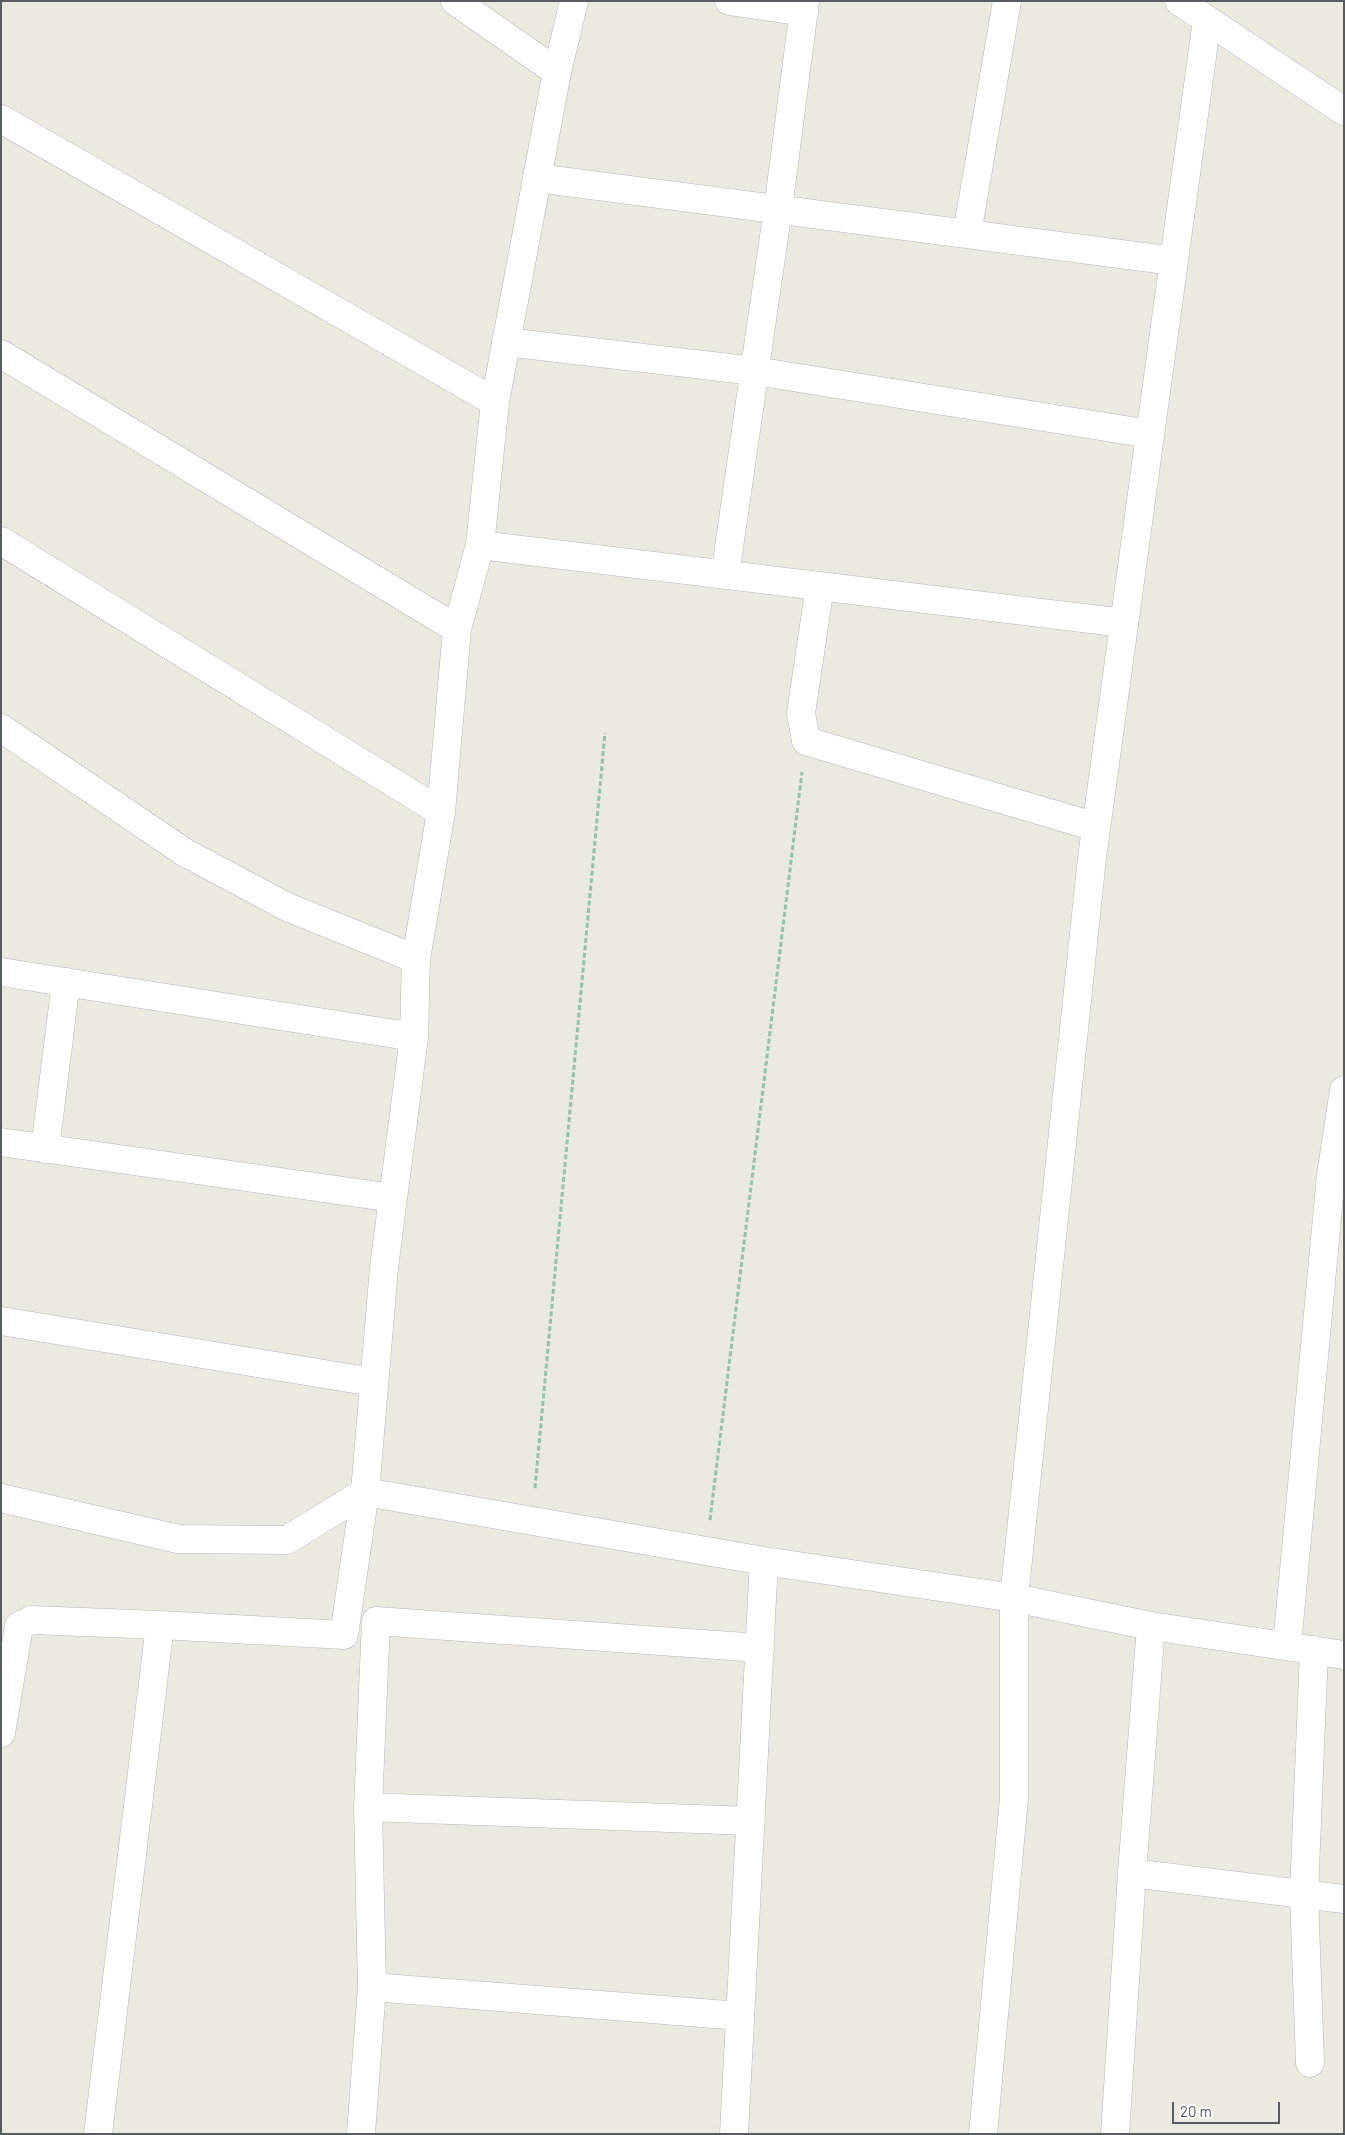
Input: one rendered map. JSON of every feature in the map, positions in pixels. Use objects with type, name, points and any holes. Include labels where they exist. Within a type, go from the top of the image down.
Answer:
[{"type":"street","points":[[456,1],[557,72]]},
{"type":"street","points":[[1,1733],[19,1626],[31,1620],[344,1635],[365,1492],[384,1268],[414,1037],[416,959],[441,812],[457,629],[480,545],[495,402],[557,72],[574,1]]},
{"type":"street","points":[[725,575],[805,7],[729,1]]},
{"type":"street","points":[[967,234],[1007,1]]},
{"type":"street","points":[[1179,1],[1344,111]]},
{"type":"street","points":[[983,2134],[1014,1798],[1014,1598],[1096,827],[1207,20]]},
{"type":"street","points":[[1,119],[495,402]]},
{"type":"street","points":[[538,178],[1174,260]]},
{"type":"street","points":[[506,342],[755,372],[1150,434]]},
{"type":"street","points":[[1,354],[457,629]]},
{"type":"street","points":[[1,541],[441,812]]},
{"type":"street","points":[[480,545],[1124,623]]},
{"type":"street","points":[[820,586],[801,713],[806,741],[1096,827]]},
{"type":"street","points":[[1,728],[184,852],[287,907],[416,959]]},
{"type":"street","points":[[1,972],[414,1037]]},
{"type":"street","points":[[45,1149],[66,982]]},
{"type":"street","points":[[1287,1645],[1337,1176],[1344,1090]]},
{"type":"street","points":[[1,1142],[393,1198]]},
{"type":"street","points":[[1,1321],[373,1382]]},
{"type":"street","points":[[1,1498],[178,1539],[286,1540],[365,1492],[706,1551],[1014,1598],[1151,1626],[1344,1654]]},
{"type":"street","points":[[734,2134],[764,1560]]},
{"type":"street","points":[[361,2134],[372,1987],[368,1807],[376,1621],[760,1648]]},
{"type":"street","points":[[98,2134],[160,1625]]},
{"type":"street","points":[[1115,2134],[1151,1626]]},
{"type":"street","points":[[1310,2063],[1304,1894],[1314,1650]]},
{"type":"street","points":[[368,1807],[751,1822]]},
{"type":"street","points":[[1132,1873],[1344,1899]]},
{"type":"street","points":[[372,1987],[740,2016]]},
{"type":"path","points":[[532,1521],[605,733]]},
{"type":"path","points":[[706,1551],[806,741]]}]
